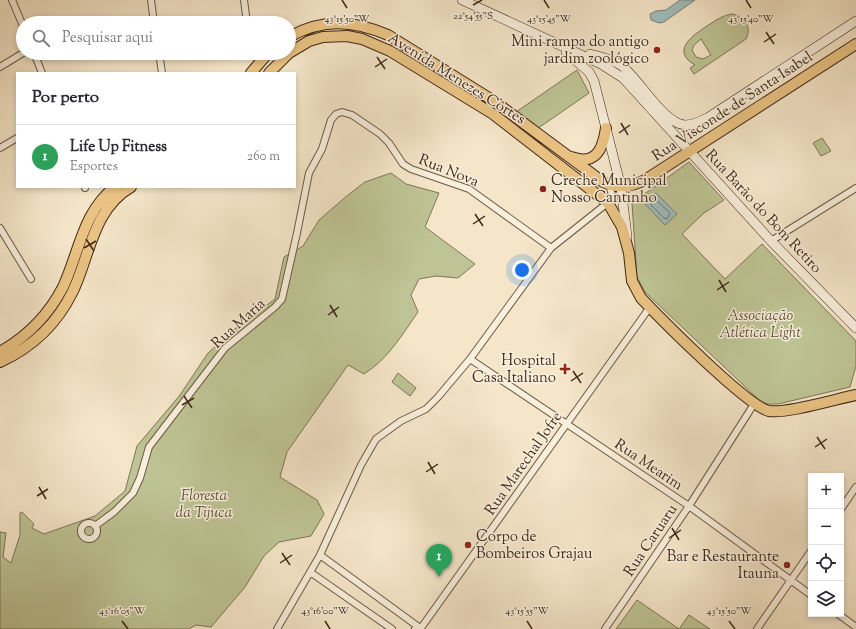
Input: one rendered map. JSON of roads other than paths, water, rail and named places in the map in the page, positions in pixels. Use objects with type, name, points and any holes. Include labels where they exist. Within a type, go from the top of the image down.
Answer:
[{"type":"main road","name":"Rua Barão do Bom Retiro","points":[[462,0],[616,72],[772,241],[856,328]]},
{"type":"main road","name":"Rua Barão do Bom Retiro","points":[[558,44],[617,62],[631,75],[667,115],[678,123],[690,124],[709,117],[856,21]]},
{"type":"main road","name":"Avenida Menezes Côrtes","points":[[296,34],[313,27],[330,23],[358,24],[388,35],[494,101],[585,170],[609,185],[621,186]]},
{"type":"main road","name":"Avenida Menezes Côrtes","points":[[296,49],[309,41],[334,36],[362,39],[374,43],[493,114],[608,203],[622,227],[629,253],[632,281],[640,298],[754,404]]},
{"type":"main road","points":[[558,44],[589,72],[596,88],[621,186],[629,253]]},
{"type":"main road","name":"Rua Visconde de Santa Isabel","points":[[621,186],[640,183],[856,44]]},
{"type":"main road","points":[[252,72],[262,60]]},
{"type":"main road","name":"Avenida Menezes Côrtes","points":[[270,72],[282,60]]},
{"type":"main road","points":[[562,152],[571,158],[581,160],[595,156],[602,146],[606,128]]},
{"type":"main road","points":[[0,352],[17,342],[43,318],[63,286],[93,212],[106,195],[114,188]]},
{"type":"main road","points":[[0,362],[39,338],[63,310],[73,290],[102,216],[117,197],[130,188]]},
{"type":"main road","points":[[754,404],[768,411],[778,411],[856,395]]},
{"type":"street","points":[[12,0],[19,16]]},
{"type":"street","points":[[151,0],[153,16]]},
{"type":"street","points":[[244,0],[246,16]]},
{"type":"street","points":[[0,67],[16,57]]},
{"type":"street","points":[[37,60],[42,72]]},
{"type":"street","points":[[160,60],[162,72]]},
{"type":"street","name":"Rua Nova","points":[[342,112],[352,115],[380,134],[389,143],[403,164],[411,169],[469,189],[551,248]]},
{"type":"street","name":"Rua Maria","points":[[95,526],[114,512],[133,493],[140,478],[149,447],[225,348],[270,311],[282,299],[309,173],[322,149],[331,120],[336,114],[342,112]]},
{"type":"street","points":[[0,148],[16,139]]},
{"type":"street","points":[[277,629],[320,555],[361,465],[376,439],[401,421],[426,409],[438,397],[470,359],[551,248],[608,203],[612,195],[609,185]]},
{"type":"street","points":[[772,241],[856,188]]},
{"type":"street","points":[[0,228],[31,279]]},
{"type":"street","name":"Rua Marechal Jofre","points":[[419,629],[650,307]]},
{"type":"street","name":"Rua Mearim","points":[[470,359],[689,506],[808,593]]},
{"type":"street","name":"Rua Caruaru","points":[[605,629],[689,506],[754,404]]},
{"type":"street","points":[[844,504],[856,487]]},
{"type":"street","points":[[320,555],[419,629]]},
{"type":"street","points":[[757,629],[808,556]]},
{"type":"street","points":[[310,572],[392,629]]},
{"type":"street","points":[[842,617],[856,627]]},
{"type":"water","points":[[680,0],[695,0],[664,22],[659,23],[651,20],[650,14],[656,11],[666,10]]},
{"type":"water","points":[[656,193],[677,214],[665,225],[645,204]]},
{"type":"place","name":"Mini rampa do antigo jardim zoológico","points":[[657,50]]},
{"type":"place","name":"Creche Municipal Nosso Cantinho","points":[[543,189]]},
{"type":"place","name":"Hospital Casa Italiano","points":[[565,369]]},
{"type":"place","name":"Corpo de Bombeiros Grajau","points":[[468,545]]},
{"type":"place","name":"Bar e Restaurante Itauna","points":[[787,565]]},
{"type":"place","name":"Life Up Fitness","points":[[439,577]]},
{"type":"park label","name":"Associação Atlética Light","points":[[760,324]]},
{"type":"park label","name":"Floresta da Tijuca","points":[[204,504]]}]
